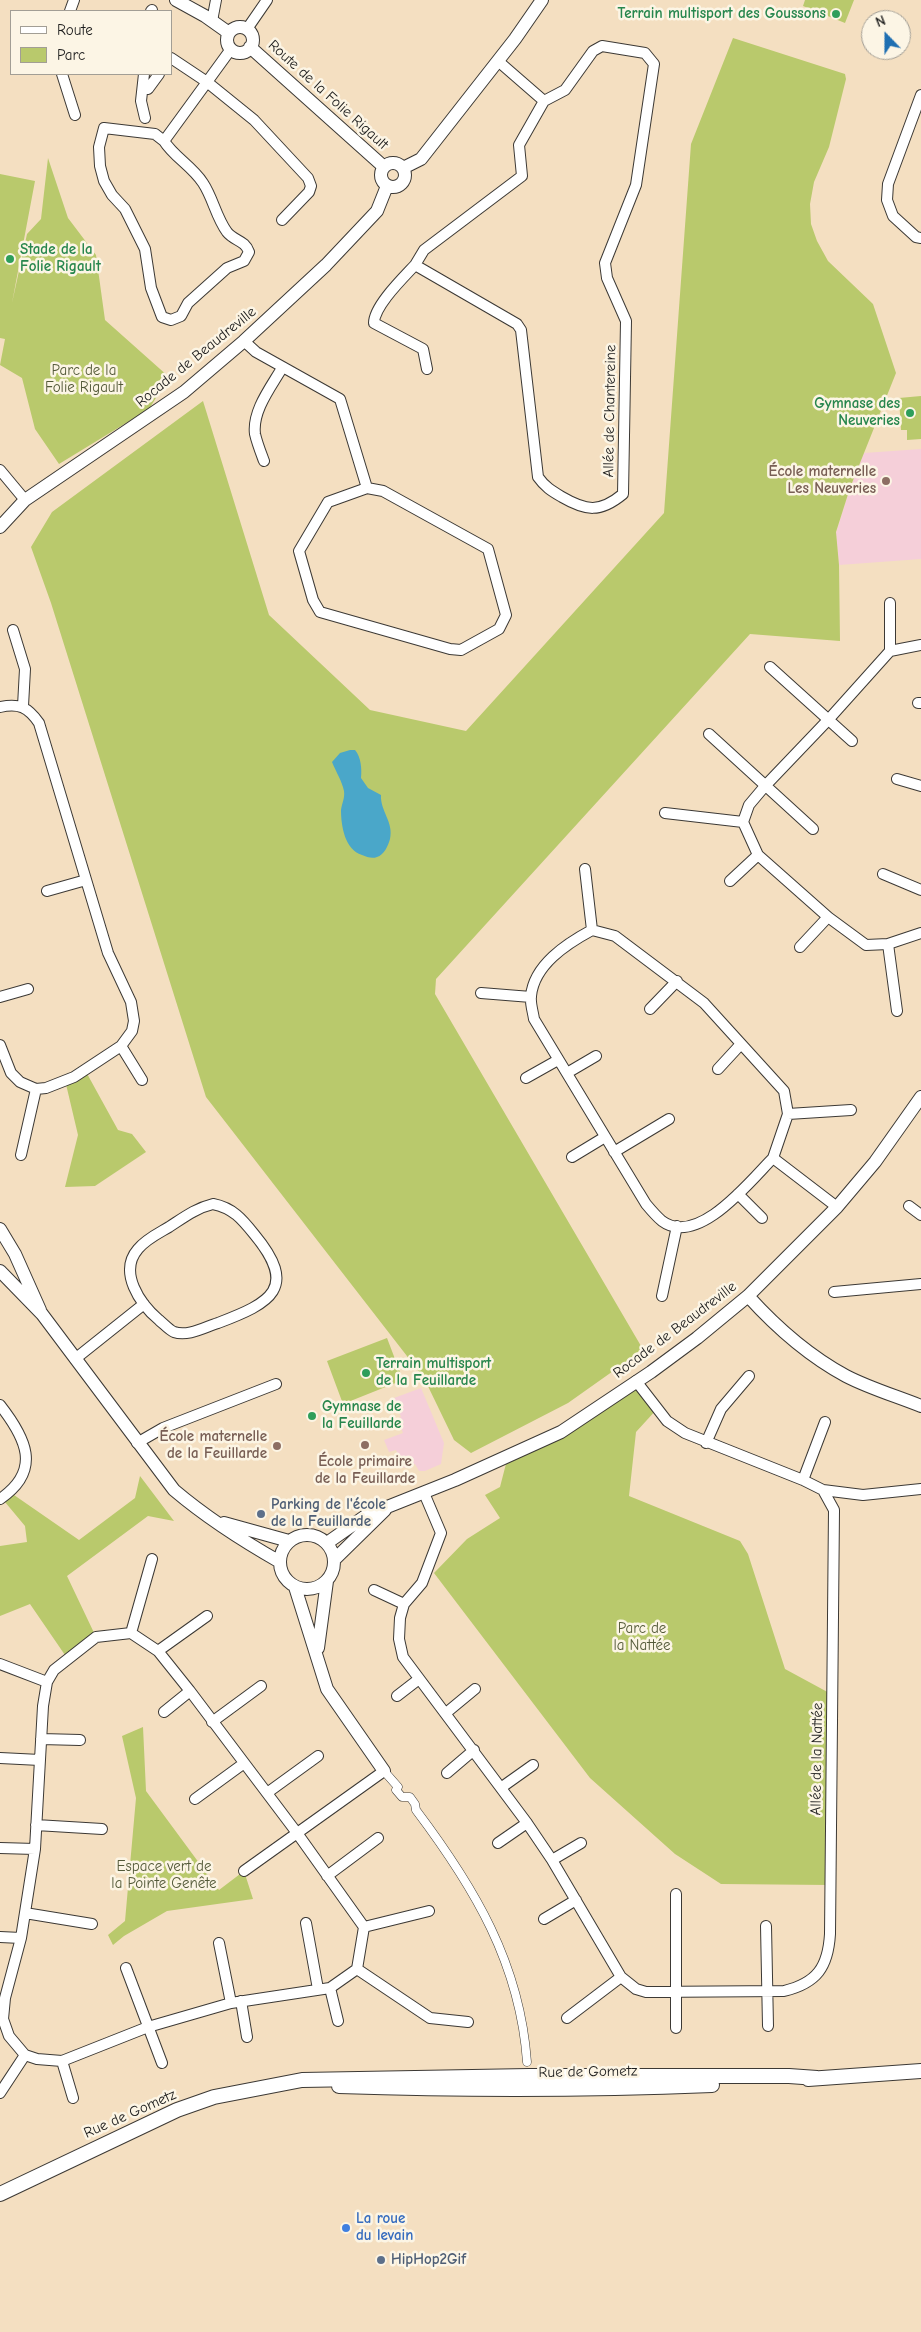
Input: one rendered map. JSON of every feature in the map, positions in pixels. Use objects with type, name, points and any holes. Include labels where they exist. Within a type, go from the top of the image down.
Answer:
[{"type":"main road","name":"Rue de Gometz","points":[[0,2194],[177,2110],[214,2097],[281,2084],[302,2086],[359,2082],[487,2082],[657,2088],[789,2082],[817,2078],[921,2071]]},
{"type":"street","points":[[176,0],[229,33]]},
{"type":"street","points":[[212,21],[216,0]]},
{"type":"street","points":[[247,29],[268,0]]},
{"type":"street","points":[[402,168],[421,158],[498,61],[542,0]]},
{"type":"street","points":[[238,27],[247,29],[252,38],[250,47],[240,52],[232,49],[227,40],[229,33],[238,27]]},
{"type":"street","name":"Allée de Chantereine","points":[[415,265],[517,324],[521,330],[538,477],[544,486],[582,508],[610,506],[623,494],[626,321],[607,278],[605,263],[636,185],[654,64],[645,53],[602,46],[593,51],[565,90],[544,101]]},
{"type":"street","name":"Route de la Folie Rigault","points":[[250,47],[384,167]]},
{"type":"street","points":[[164,140],[232,49]]},
{"type":"street","points":[[172,59],[208,82],[254,120],[308,178],[311,186],[309,192],[282,220]]},
{"type":"street","points":[[427,369],[423,349],[374,323],[374,317],[394,286],[415,265],[424,250],[522,176],[519,145],[544,101],[498,61]]},
{"type":"street","points":[[62,75],[75,115]]},
{"type":"street","points":[[144,75],[141,100],[144,118]]},
{"type":"street","points":[[143,85],[148,89],[158,75]]},
{"type":"street","points":[[921,95],[888,184],[888,200],[893,216],[916,237],[921,238]]},
{"type":"street","points":[[104,128],[155,134],[164,140],[169,149],[197,174],[205,185],[224,228],[229,234],[244,243],[249,252],[244,261],[227,268],[188,302],[181,316],[171,320],[162,317],[159,313],[151,288],[144,249],[125,209],[112,195],[104,181],[100,166],[100,142],[104,128]]},
{"type":"street","points":[[393,163],[402,168],[405,174],[402,182],[395,186],[388,186],[381,177],[384,167],[393,163]]},
{"type":"street","name":"Rocade de Beaudreville","points":[[0,527],[25,500],[177,397],[244,341],[326,265],[377,211],[388,186]]},
{"type":"street","points":[[244,341],[256,352],[282,368],[340,399],[367,488]]},
{"type":"street","points":[[264,461],[255,435],[255,422],[259,409],[282,368]]},
{"type":"street","points":[[0,470],[25,500]]},
{"type":"street","points":[[367,488],[384,491],[488,549],[506,615],[499,629],[461,650],[450,649],[320,612],[313,600],[299,551],[328,502],[367,488]]},
{"type":"street","points":[[890,603],[890,650]]},
{"type":"street","points":[[13,630],[26,669],[23,706]]},
{"type":"street","points":[[921,645],[890,650],[829,719],[765,786],[749,805],[743,822],[758,855],[828,917],[866,945],[888,944],[921,933]]},
{"type":"street","points":[[770,667],[852,741]]},
{"type":"street","points":[[0,707],[23,706],[32,712],[45,737],[55,781],[108,953],[134,1012],[132,1031],[121,1046],[74,1077],[46,1088],[36,1090],[20,1082],[10,1073],[3,1066],[0,1045]]},
{"type":"street","points":[[709,734],[813,829]]},
{"type":"street","points":[[897,779],[921,786]]},
{"type":"street","points":[[665,813],[743,822]]},
{"type":"street","points":[[730,881],[758,855]]},
{"type":"street","points":[[585,870],[592,930]]},
{"type":"street","points":[[883,874],[921,890]]},
{"type":"street","points":[[47,892],[86,880]]},
{"type":"street","points":[[800,947],[828,917]]},
{"type":"street","points":[[592,930],[615,936],[677,981],[704,1004],[784,1091],[788,1114],[773,1158],[721,1211],[692,1227],[677,1226],[664,1222],[646,1204],[534,1019],[530,997],[537,975],[566,944],[592,930]]},
{"type":"street","points":[[888,944],[897,1011]]},
{"type":"street","points":[[650,1009],[677,981]]},
{"type":"street","points":[[0,997],[28,989]]},
{"type":"street","points":[[481,993],[530,997]]},
{"type":"street","points":[[718,1069],[741,1044]]},
{"type":"street","points":[[121,1046],[142,1080]]},
{"type":"street","points":[[567,1073],[596,1056]]},
{"type":"street","points":[[526,1078],[558,1060]]},
{"type":"street","points":[[21,1155],[36,1090]]},
{"type":"street","name":"Rocade de Beaudreville","points":[[327,1543],[367,1515],[424,1493],[561,1432],[697,1338],[748,1296],[837,1207],[876,1162],[921,1097]]},
{"type":"street","points":[[788,1114],[851,1110]]},
{"type":"street","points":[[614,1152],[669,1119]]},
{"type":"street","points":[[572,1157],[605,1137]]},
{"type":"street","points":[[773,1158],[837,1207]]},
{"type":"street","points":[[738,1194],[762,1218]]},
{"type":"street","points":[[213,1204],[233,1210],[272,1258],[276,1272],[276,1286],[261,1304],[195,1332],[184,1334],[174,1332],[154,1316],[144,1304],[132,1282],[129,1272],[133,1256],[145,1242],[203,1206],[213,1204]]},
{"type":"street","points":[[909,1206],[921,1215]]},
{"type":"street","points":[[662,1296],[677,1226]]},
{"type":"street","points":[[2,1236],[42,1314]]},
{"type":"street","points":[[0,1271],[42,1314],[174,1490],[210,1518],[280,1562]]},
{"type":"street","points":[[834,1292],[921,1284]]},
{"type":"street","points":[[748,1296],[764,1314],[798,1344],[819,1359],[847,1376],[921,1406]]},
{"type":"street","points":[[75,1358],[144,1304]]},
{"type":"street","points":[[706,1443],[721,1409],[749,1376]]},
{"type":"street","points":[[636,1381],[668,1421],[685,1433],[706,1443],[803,1480],[823,1490],[863,1495],[921,1488]]},
{"type":"street","points":[[137,1443],[163,1428],[276,1384]]},
{"type":"street","points":[[0,1405],[15,1423],[26,1451],[25,1466],[18,1480],[9,1493],[0,1499]]},
{"type":"street","points":[[803,1480],[825,1422]]},
{"type":"street","name":"Allée de la Nattée","points":[[404,1604],[400,1618],[399,1639],[403,1657],[502,1787],[527,1823],[552,1860],[621,1977],[636,1989],[646,1992],[768,1991],[800,1987],[811,1980],[823,1968],[829,1953],[835,1525],[834,1510],[823,1490]]},
{"type":"street","points":[[374,1590],[404,1604],[422,1583],[442,1533],[424,1493]]},
{"type":"street","name":"Rocade de Beaudreville","points":[[335,1559],[386,1509]]},
{"type":"street","points":[[210,1518],[289,1541]]},
{"type":"street","points":[[317,1652],[327,1581],[334,1567],[335,1559],[327,1543],[313,1535],[296,1537],[289,1541],[281,1554],[280,1562],[284,1577],[295,1587],[327,1688],[384,1771],[398,1787],[396,1790],[402,1797],[410,1797],[415,1804],[416,1810],[443,1845],[489,1922],[512,1976],[525,2036],[527,2062]]},
{"type":"street","points":[[131,1633],[152,1559]]},
{"type":"street","points":[[295,1587],[312,1589],[327,1581]]},
{"type":"street","points":[[158,1651],[208,1616]]},
{"type":"street","points":[[131,1633],[158,1651],[297,1833],[364,1927],[357,1969],[330,1988],[236,2002],[148,2027],[62,2061],[37,2059],[26,2055],[9,2036],[2,2019],[5,1998],[21,1938],[35,1849],[41,1740],[47,1682],[54,1670],[96,1637],[131,1633]]},
{"type":"street","points":[[0,1664],[47,1682]]},
{"type":"street","points":[[397,1696],[419,1678]]},
{"type":"street","points":[[212,1722],[260,1686]]},
{"type":"street","points":[[446,1713],[475,1689]]},
{"type":"street","points":[[164,1712],[190,1691]]},
{"type":"street","points":[[41,1740],[80,1740]]},
{"type":"street","points":[[447,1773],[474,1750]]},
{"type":"street","points":[[267,1793],[318,1756]]},
{"type":"street","points":[[0,1758],[40,1760]]},
{"type":"street","points":[[195,1799],[243,1764]]},
{"type":"street","points":[[502,1787],[533,1765]]},
{"type":"street","points":[[244,1872],[384,1771]]},
{"type":"street","points":[[498,1843],[527,1823]]},
{"type":"street","points":[[36,1826],[102,1829]]},
{"type":"street","points":[[327,1876],[378,1838]]},
{"type":"street","points":[[552,1860],[581,1843]]},
{"type":"street","points":[[0,1848],[35,1849]]},
{"type":"street","points":[[676,1894],[676,2028]]},
{"type":"street","points":[[544,1919],[576,1900]]},
{"type":"street","points":[[364,1927],[429,1911]]},
{"type":"street","points":[[25,1913],[92,1924]]},
{"type":"street","points":[[306,1923],[318,1989]]},
{"type":"street","points":[[766,1926],[768,2026]]},
{"type":"street","points":[[0,1937],[21,1938]]},
{"type":"street","points":[[219,1943],[247,2037]]},
{"type":"street","points":[[126,1968],[162,2063]]},
{"type":"street","points":[[357,1969],[430,2018],[468,2022]]},
{"type":"street","points":[[567,2018],[621,1977]]},
{"type":"street","points":[[330,1988],[338,2021]]},
{"type":"street","points":[[0,2093],[26,2055]]},
{"type":"street","points":[[62,2061],[73,2098]]},
{"type":"shaded area","points":[[921,449],[921,559],[839,565],[836,533],[850,488],[864,453]]},
{"type":"shaded area","points":[[421,1388],[444,1443],[441,1464],[425,1471],[419,1471],[415,1464],[404,1468],[396,1450],[389,1452],[384,1440],[403,1433],[399,1423],[393,1425],[391,1421],[401,1417],[394,1398]]},
{"type":"green space","name":"Terrain multisport des Goussons","points":[[805,0],[854,0],[845,23],[803,6]]},
{"type":"green space","points":[[733,38],[845,74],[846,79],[829,147],[814,182],[810,204],[811,224],[817,241],[828,261],[873,304],[896,373],[850,488],[836,532],[839,565],[840,641],[750,634],[436,979],[435,994],[641,1346],[640,1352],[568,1403],[471,1453],[454,1440],[424,1378],[206,1097],[51,603],[31,547],[52,512],[203,401],[269,615],[370,710],[466,731],[664,513],[691,144]]},
{"type":"green space","name":"Parc de la Folie Rigault","points":[[48,158],[68,218],[96,255],[105,320],[169,377],[149,409],[59,464],[35,429],[22,378],[0,365],[5,339],[0,338],[0,174],[35,181],[12,303],[27,234],[41,219]]},
{"type":"green space","name":"Gymnase des Neuveries","points":[[921,396],[921,439],[907,440],[907,430],[901,430],[899,398]]},
{"type":"green space","points":[[85,1070],[118,1130],[132,1134],[146,1152],[95,1186],[65,1187],[78,1135],[65,1080]]},
{"type":"green space","name":"Terrain multisport de la Feuillarde","points":[[387,1338],[403,1380],[343,1404],[327,1361]]},
{"type":"green space","name":"Parc de la Nattée","points":[[636,1381],[657,1409],[636,1432],[629,1496],[740,1541],[748,1554],[785,1669],[833,1695],[830,1885],[721,1884],[675,1854],[590,1778],[434,1573],[467,1539],[500,1518],[485,1495],[500,1487],[508,1456]]},
{"type":"green space","points":[[140,1476],[174,1521],[148,1516],[67,1576],[96,1637],[67,1658],[30,1604],[0,1616],[0,1546],[27,1542],[25,1526],[5,1502],[14,1495],[79,1540],[135,1498]]},
{"type":"green space","name":"Espace vert de la Pointe Genête","points":[[143,1727],[146,1791],[219,1890],[244,1871],[253,1899],[167,1911],[124,1936],[113,1945],[108,1935],[125,1921],[136,1798],[122,1736]]},
{"type":"water","points":[[355,750],[359,756],[361,778],[368,788],[381,795],[381,801],[389,822],[391,833],[387,847],[382,854],[375,858],[356,852],[348,843],[343,830],[341,810],[344,791],[332,762],[340,753]]},
{"type":"place","name":"Terrain multisport des Goussons","points":[[836,14]]},
{"type":"place","name":"Stade de la Folie Rigault","points":[[10,259]]},
{"type":"place","name":"Gymnase des Neuveries","points":[[910,413]]},
{"type":"place","name":"École maternelle Les Neuveries","points":[[886,481]]},
{"type":"place","name":"Terrain multisport de la Feuillarde","points":[[366,1373]]},
{"type":"place","name":"Gymnase de la Feuillarde","points":[[312,1416]]},
{"type":"place","name":"École primaire de la Feuillarde","points":[[365,1445]]},
{"type":"place","name":"École maternelle de la Feuillarde","points":[[277,1446]]},
{"type":"place","name":"Parking de l'école de la Feuillarde","points":[[261,1514]]},
{"type":"place","name":"La roue du levain","points":[[346,2228]]},
{"type":"place","name":"HipHop2Gif","points":[[381,2260]]}]
